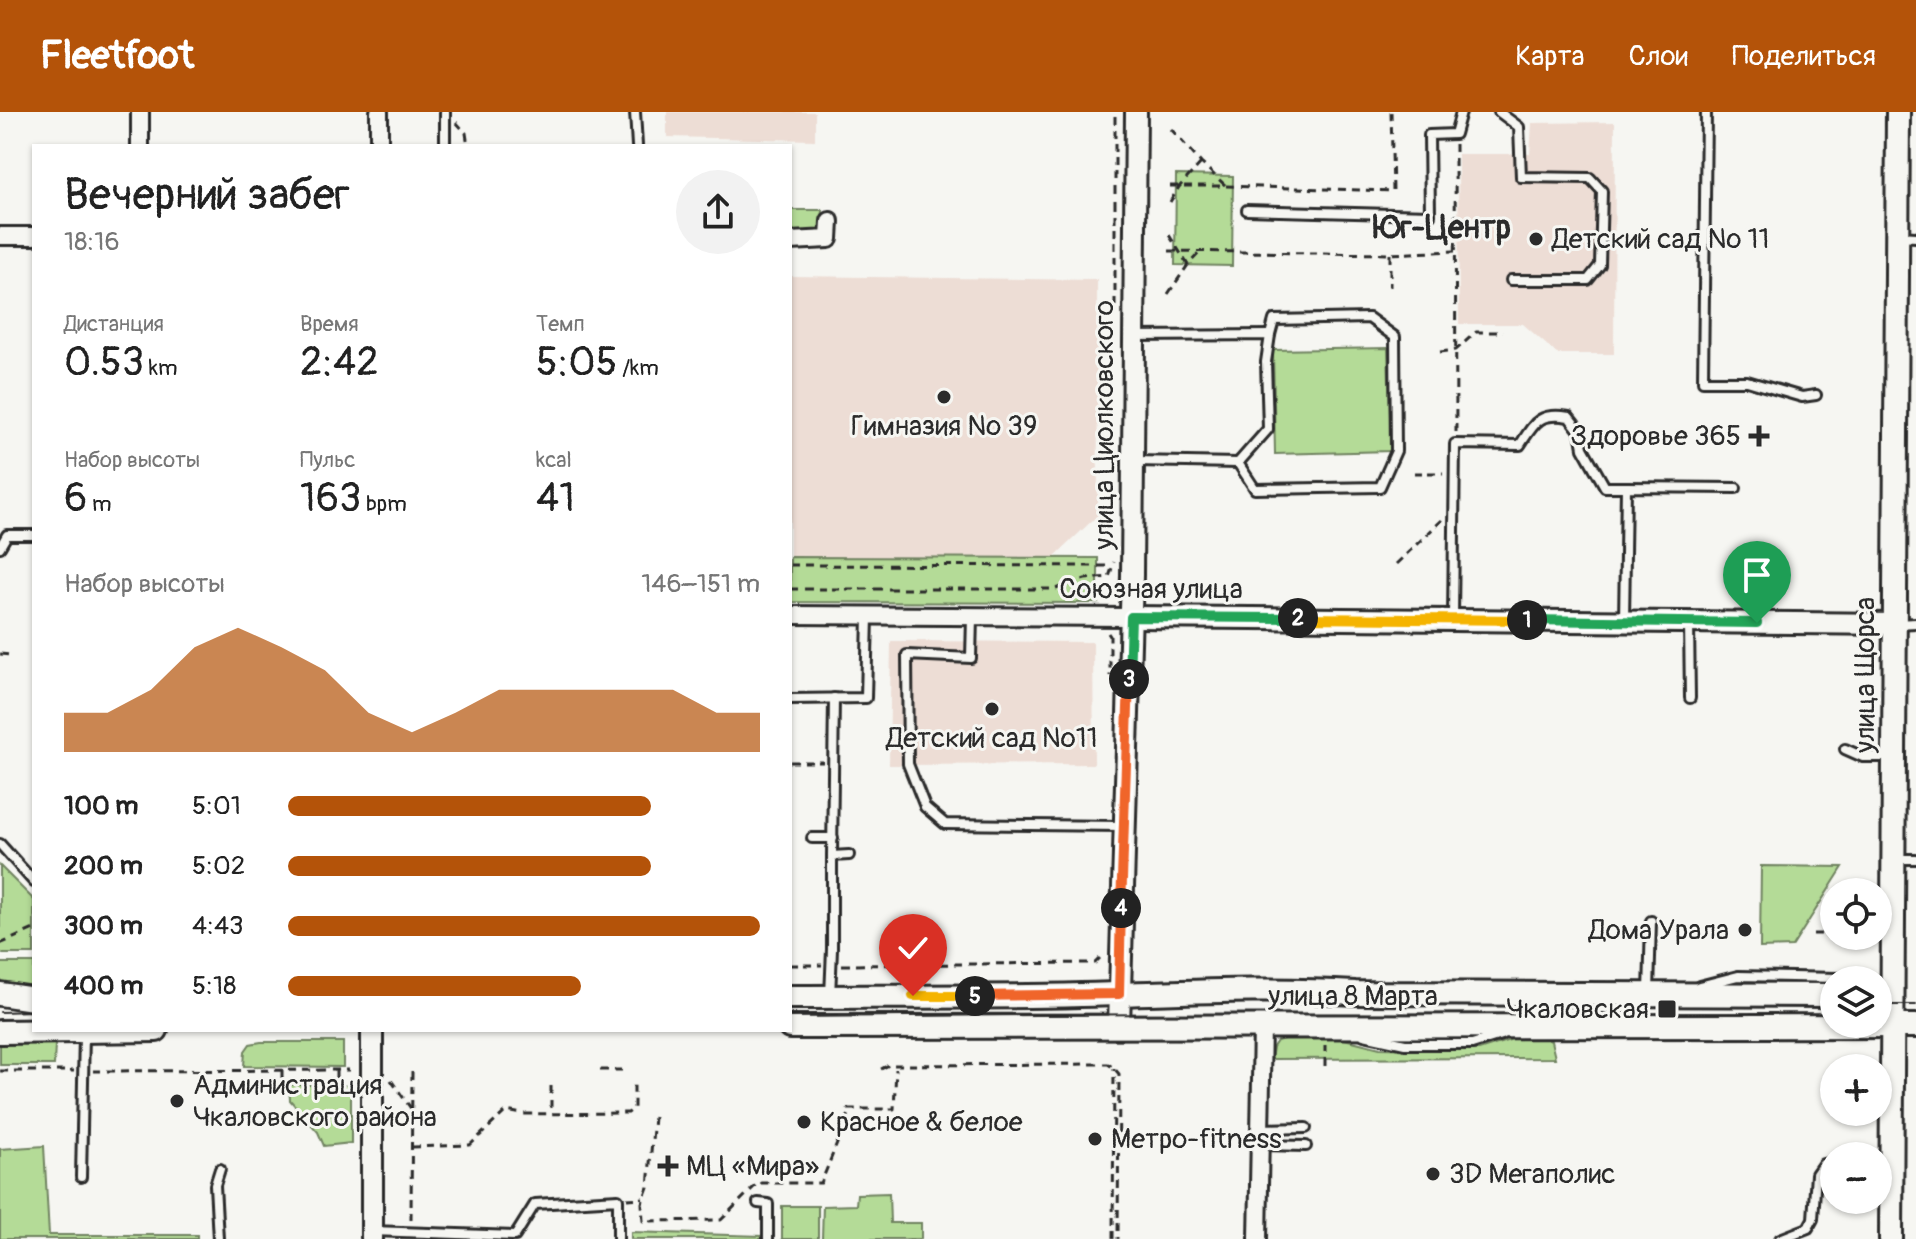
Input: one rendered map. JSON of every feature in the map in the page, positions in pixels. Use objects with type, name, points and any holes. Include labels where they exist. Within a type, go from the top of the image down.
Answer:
[{"type":"main road","name":"улица Щорса","points":[[1891,1239],[1893,994],[1905,859],[1895,757],[1906,624],[1907,236],[1898,112]]},
{"type":"main road","name":"улица 8 Марта","points":[[792,997],[1595,989],[1657,994],[1820,995]]},
{"type":"main road","points":[[0,994],[32,999]]},
{"type":"main road","name":"улица 8 Марта","points":[[792,1027],[1916,1026]]},
{"type":"main road","points":[[0,1032],[32,1032]]},
{"type":"street","points":[[140,112],[140,144]]},
{"type":"street","points":[[379,112],[379,144]]},
{"type":"street","name":"улица Циолковского","points":[[1119,1026],[1131,617],[1136,112]]},
{"type":"street","points":[[792,241],[829,239],[830,221]]},
{"type":"street","points":[[0,236],[32,236]]},
{"type":"street","name":"Союзная улица","points":[[792,615],[1906,624]]},
{"type":"street","points":[[1258,1239],[1262,1027]]},
{"type":"street","points":[[372,1032],[372,1235]]},
{"type":"lane","points":[[635,112],[637,144]]},
{"type":"lane","points":[[1247,210],[1430,215],[1429,135],[1455,134],[1461,112]]},
{"type":"lane","points":[[1499,112],[1519,127],[1521,177],[1590,178],[1602,191],[1600,265],[1588,280],[1511,280]]},
{"type":"lane","points":[[1706,112],[1703,381],[1747,381],[1802,397],[1816,395]]},
{"type":"lane","points":[[445,144],[447,113]]},
{"type":"lane","points":[[1132,461],[1238,463],[1268,429],[1266,362],[1274,320],[1369,318],[1395,337],[1396,451],[1380,487],[1255,489],[1238,463]]},
{"type":"lane","points":[[1132,336],[1270,335]]},
{"type":"lane","points":[[1452,619],[1455,444],[1520,445],[1537,419],[1553,414],[1569,417],[1580,431],[1583,448],[1605,487],[1736,488]]},
{"type":"lane","points":[[1624,622],[1626,487]]},
{"type":"lane","points":[[0,547],[7,535],[32,535]]},
{"type":"lane","points":[[792,699],[866,698],[868,615]]},
{"type":"lane","points":[[972,617],[971,658],[907,655],[908,764],[925,807],[945,824],[1124,826]]},
{"type":"lane","points":[[1689,622],[1690,698]]},
{"type":"lane","points":[[830,996],[834,698]]},
{"type":"lane","points":[[1845,749],[1863,757],[1895,757]]},
{"type":"lane","points":[[812,838],[833,838]]},
{"type":"lane","points":[[0,844],[32,880]]},
{"type":"lane","points":[[832,856],[849,855]]},
{"type":"lane","points":[[1651,921],[1657,994],[1738,976],[1820,978]]},
{"type":"lane","points":[[81,1177],[84,1032]]},
{"type":"lane","points":[[1260,1137],[1306,1128]]},
{"type":"lane","points":[[1260,1137],[1306,1146]]},
{"type":"lane","points":[[1780,1239],[1808,1228],[1813,1219],[1816,1174],[1820,1168]]},
{"type":"lane","points":[[218,1239],[215,1185],[220,1169]]},
{"type":"lane","points":[[372,1235],[411,1232],[464,1237],[515,1236],[535,1204],[618,1199],[618,1239]]},
{"type":"lane","points":[[758,1203],[768,1204],[768,1239]]},
{"type":"path","points":[[1115,112],[1115,246]]},
{"type":"path","points":[[1170,186],[1393,191],[1391,112]]},
{"type":"path","points":[[447,113],[466,133],[468,144]]},
{"type":"path","points":[[1171,129],[1226,186]]},
{"type":"path","points":[[1455,134],[1455,444]]},
{"type":"path","points":[[1170,202],[1201,163]]},
{"type":"path","points":[[1169,235],[1188,265]]},
{"type":"path","points":[[1169,251],[1390,254],[1455,251]]},
{"type":"path","points":[[1168,294],[1201,251]]},
{"type":"path","points":[[1390,254],[1390,287]]},
{"type":"path","points":[[1440,352],[1456,350],[1476,332],[1503,332]]},
{"type":"path","points":[[1414,473],[1447,473]]},
{"type":"path","points":[[1396,564],[1446,517]]},
{"type":"path","points":[[792,565],[1109,566]]},
{"type":"path","points":[[792,589],[1056,589],[1085,579],[1109,577]]},
{"type":"path","points":[[0,654],[11,655]]},
{"type":"path","points":[[0,944],[32,930]]},
{"type":"path","points":[[1813,934],[1820,934]]},
{"type":"path","points":[[792,965],[1095,963],[1100,959]]},
{"type":"path","points":[[881,1069],[889,1065],[1108,1064],[1114,1068],[1116,1239]]},
{"type":"path","points":[[654,1117],[648,1187],[642,1203],[643,1221],[721,1220],[758,1183],[821,1183],[849,1114],[848,1109],[894,1109],[896,1069]]},
{"type":"path","points":[[282,1070],[282,1087]]},
{"type":"path","points":[[336,1070],[336,1086]]},
{"type":"path","points":[[0,1071],[349,1070]]},
{"type":"path","points":[[600,1070],[627,1070]]},
{"type":"path","points":[[385,1072],[412,1110]]},
{"type":"path","points":[[411,1232],[412,1072]]},
{"type":"path","points":[[412,1147],[470,1145],[506,1111],[516,1114],[628,1113],[634,1108],[634,1084]]},
{"type":"path","points":[[551,1086],[551,1114]]},
{"type":"shaded area","points":[[667,112],[815,112],[815,140],[667,137]]},
{"type":"shaded area","name":"Детский сад № 11","points":[[1615,122],[1614,354],[1557,354],[1523,324],[1459,324],[1458,154],[1530,154],[1532,123]]},
{"type":"shaded area","name":"Гимназия № 39","points":[[792,276],[1097,280],[1098,515],[1053,558],[792,557]]},
{"type":"shaded area","name":"Детский сад №11","points":[[891,641],[1093,642],[1094,764],[889,765]]},
{"type":"green space","points":[[1176,175],[1233,176],[1232,266],[1175,265]]},
{"type":"green space","points":[[792,210],[823,210],[821,228],[810,234],[792,234]]},
{"type":"green space","points":[[1388,348],[1391,451],[1275,454],[1273,350]]},
{"type":"green space","points":[[792,557],[1098,558],[1098,603],[792,602]]},
{"type":"green space","points":[[0,866],[32,898],[32,954],[0,952]]},
{"type":"green space","points":[[1761,866],[1843,867],[1836,878],[1820,878],[1820,903],[1792,947],[1760,948]]},
{"type":"green space","points":[[0,963],[32,963],[32,987],[8,985],[0,981]]},
{"type":"green space","points":[[1534,1032],[1551,1041],[1555,1058],[1271,1059],[1277,1041],[1291,1037],[1332,1036],[1380,1048],[1479,1050]]},
{"type":"green space","points":[[343,1042],[343,1067],[244,1066],[245,1051],[250,1044]]},
{"type":"green space","points":[[0,1044],[55,1044],[54,1065],[0,1065]]},
{"type":"green space","points":[[289,1085],[351,1085],[351,1143],[324,1146],[318,1132],[290,1100]]},
{"type":"green space","points":[[44,1146],[49,1235],[197,1235],[197,1239],[0,1239],[0,1149]]},
{"type":"green space","points":[[889,1193],[890,1223],[921,1223],[921,1239],[822,1239],[823,1206],[856,1205],[857,1194]]},
{"type":"green space","points":[[782,1206],[818,1206],[818,1239],[782,1239]]},
{"type":"green space","points":[[631,1232],[762,1236],[762,1239],[631,1239]]},
{"type":"tram line","points":[[1892,1005],[1916,1005]]},
{"type":"tram line","points":[[0,1012],[32,1011]]},
{"type":"tram line","points":[[792,1017],[1820,1014]]},
{"type":"place","name":"Детский сад № 11","points":[[1536,239]]},
{"type":"place","name":"Гимназия № 39","points":[[944,397]]},
{"type":"place","name":"Здоровье 365","points":[[1759,436]]},
{"type":"place","name":"Детский сад №11","points":[[992,709]]},
{"type":"place","name":"Дома Урала","points":[[1745,930]]},
{"type":"place","name":"Чкаловская","points":[[1667,1009]]},
{"type":"place","name":"Администрация Чкаловского района","points":[[177,1101]]},
{"type":"place","name":"Красное & белое","points":[[804,1122]]},
{"type":"place","name":"Метро-fitness","points":[[1095,1139]]},
{"type":"place","name":"МЦ «Мира»","points":[[668,1166]]},
{"type":"place","name":"3D Мегаполис","points":[[1433,1174]]},
{"type":"district","name":"Юг-Центр","points":[[1442,228]]},
{"type":"route","points":[[913,996],[1119,994],[1131,617],[1757,623]]}]
